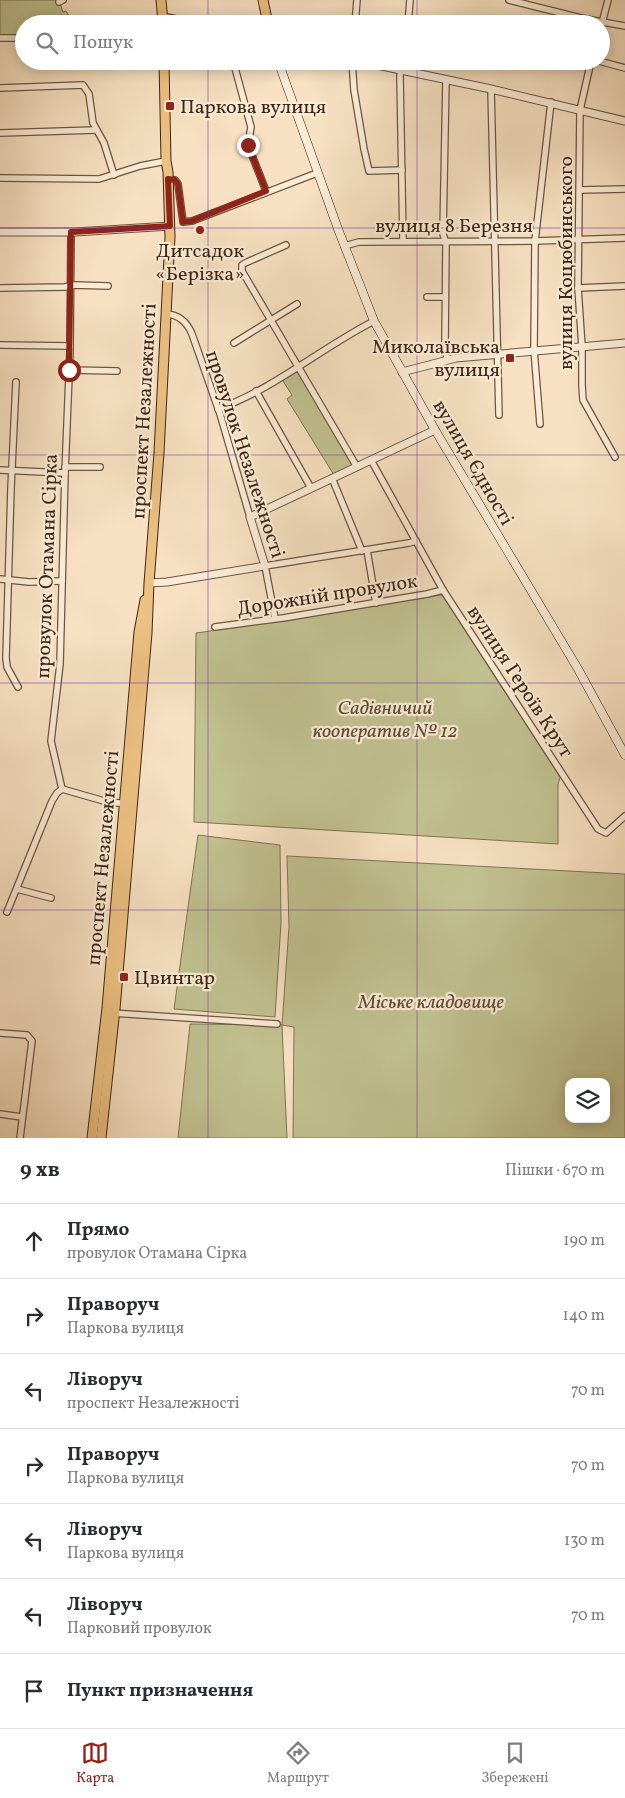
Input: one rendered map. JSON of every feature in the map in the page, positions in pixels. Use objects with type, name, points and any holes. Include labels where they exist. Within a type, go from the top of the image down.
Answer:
[{"type":"main road","points":[[161,0],[162,15]]},
{"type":"main road","points":[[263,0],[266,15]]},
{"type":"main road","name":"проспект Незалежності","points":[[101,1138],[110,1013],[159,453],[170,226],[166,161],[164,70]]},
{"type":"main road","name":"вулиця Єдності","points":[[281,70],[344,246],[374,321],[435,430],[578,669],[625,755]]},
{"type":"main road","name":"проспект Незалежності","points":[[92,1138],[110,1013]]},
{"type":"street","points":[[356,15],[357,0]]},
{"type":"street","points":[[409,15],[410,0]]},
{"type":"street","points":[[509,0],[565,15]]},
{"type":"street","points":[[604,15],[608,0]]},
{"type":"street","points":[[610,25],[625,26]]},
{"type":"street","points":[[0,38],[15,38]]},
{"type":"street","points":[[610,64],[625,68]]},
{"type":"street","points":[[236,70],[251,127],[248,145],[266,191]]},
{"type":"street","points":[[353,70],[359,120],[369,171],[402,170]]},
{"type":"street","points":[[404,242],[401,70],[550,102],[625,122]]},
{"type":"street","name":"вулиця Коцюбинського","points":[[589,70],[580,110],[578,288],[583,400],[615,457]]},
{"type":"street","points":[[446,79],[444,234],[445,344],[447,359]]},
{"type":"street","points":[[0,88],[83,85],[89,94],[93,123],[104,143],[114,175]]},
{"type":"street","points":[[491,89],[499,414]]},
{"type":"street","points":[[540,424],[534,350],[535,241],[550,102]]},
{"type":"street","points":[[0,133],[96,130]]},
{"type":"street","points":[[0,178],[98,179],[140,166],[166,161]]},
{"type":"street","points":[[168,179],[175,180],[178,184],[183,222],[192,221],[317,173]]},
{"type":"street","points":[[580,190],[625,189]]},
{"type":"street","points":[[0,232],[71,232],[170,226]]},
{"type":"street","name":"провулок Отамана Сірка","points":[[62,789],[51,741],[60,664],[70,346],[71,232]]},
{"type":"street","name":"вулиця 8 Березня","points":[[344,246],[358,242],[535,241],[625,238]]},
{"type":"street","points":[[286,246],[242,265],[242,271],[357,467]]},
{"type":"street","points":[[0,288],[108,286]]},
{"type":"street","points":[[578,288],[625,286]]},
{"type":"street","points":[[427,297],[445,297]]},
{"type":"street","points":[[234,343],[297,304]]},
{"type":"street","name":"провулок Незалежності","points":[[167,314],[178,316],[190,330],[218,409],[265,566],[275,618]]},
{"type":"street","points":[[218,409],[299,367],[374,321]]},
{"type":"street","points":[[402,372],[447,359],[625,343]]},
{"type":"street","points":[[0,346],[70,346]]},
{"type":"street","points":[[69,370],[117,371]]},
{"type":"street","points":[[16,382],[6,663],[18,687]]},
{"type":"street","points":[[256,390],[311,488]]},
{"type":"street","points":[[250,517],[435,430]]},
{"type":"street","name":"вулиця Героїв Крут","points":[[371,460],[443,590],[598,829],[606,833],[625,816]]},
{"type":"street","points":[[0,470],[65,470],[100,467]]},
{"type":"street","points":[[332,478],[365,550],[376,603]]},
{"type":"street","points":[[149,583],[167,582],[416,541]]},
{"type":"street","points":[[0,579],[29,582],[62,581]]},
{"type":"street","name":"Дорожній провулок","points":[[215,628],[376,603],[443,590]]},
{"type":"street","points":[[7,912],[52,801],[57,793],[62,789],[104,801],[128,804]]},
{"type":"street","points":[[17,889],[50,898]]},
{"type":"street","points":[[110,1013],[277,1024]]},
{"type":"street","points":[[0,1033],[27,1035],[32,1041],[20,1138]]},
{"type":"street","points":[[0,1114],[22,1117]]},
{"type":"green space","points":[[0,0],[59,0],[63,12],[66,11],[68,15],[15,15],[15,37],[0,37]]},
{"type":"green space","points":[[295,372],[300,373],[354,465],[334,475],[287,399],[292,395],[281,378]]},
{"type":"green space","name":"Садівничий кооператив № 12","points":[[441,595],[560,777],[558,785],[558,844],[194,822],[196,633]]},
{"type":"green space","points":[[198,835],[280,845],[281,923],[275,1017],[174,1009]]},
{"type":"green space","name":"Міське кладовище","points":[[287,856],[625,874],[625,1138],[293,1138],[294,1027],[282,1025],[289,927]]},
{"type":"green space","points":[[190,1024],[282,1025],[287,1138],[178,1138]]},
{"type":"place","name":"Паркова вулиця","points":[[170,106]]},
{"type":"place","name":"Дитсадок «Берізка»","points":[[200,230]]},
{"type":"place","name":"Миколаївська вулиця","points":[[510,358]]},
{"type":"place","name":"Цвинтар","points":[[124,977]]},
{"type":"route","points":[[69,370],[71,232],[170,226],[168,179],[178,182],[183,222],[192,221],[266,191],[248,145]]}]
